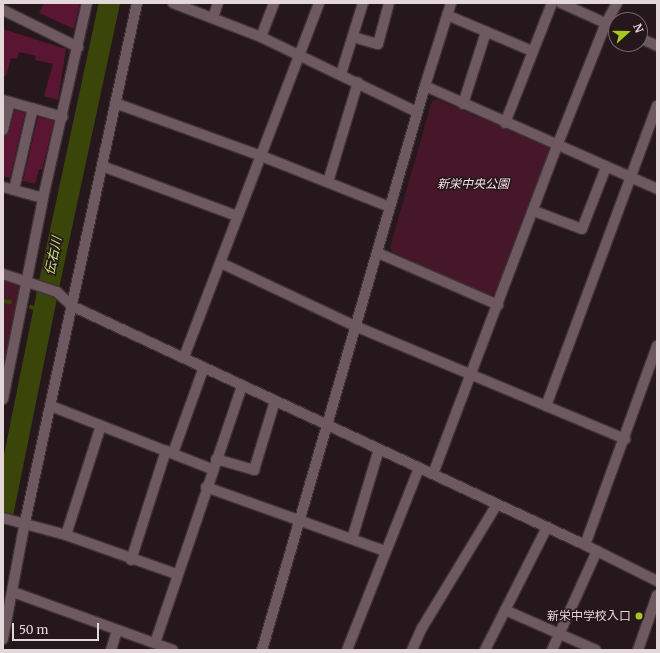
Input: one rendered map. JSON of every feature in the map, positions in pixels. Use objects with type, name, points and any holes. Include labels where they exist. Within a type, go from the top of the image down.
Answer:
[{"type":"street","points":[[3,399],[29,281],[43,198],[63,117],[87,3]]},
{"type":"street","points":[[3,639],[25,522],[137,3]]},
{"type":"street","points":[[172,3],[261,37],[358,82],[417,112]]},
{"type":"street","points":[[213,18],[218,3]]},
{"type":"street","points":[[261,37],[274,3]]},
{"type":"street","points":[[184,358],[221,263],[259,155],[319,3]]},
{"type":"street","points":[[341,74],[363,3]]},
{"type":"street","points":[[353,37],[378,44],[389,3]]},
{"type":"street","points":[[262,650],[378,253],[417,112],[451,3]]},
{"type":"street","points":[[505,123],[552,3]]},
{"type":"street","points":[[561,3],[606,23]]},
{"type":"street","points":[[433,474],[534,211],[557,146],[606,23],[617,3]]},
{"type":"street","points":[[3,10],[78,47]]},
{"type":"street","points":[[447,16],[532,51]]},
{"type":"street","points":[[463,104],[486,32]]},
{"type":"street","points":[[328,182],[358,82]]},
{"type":"street","points":[[425,86],[505,123],[657,189]]},
{"type":"street","points":[[3,130],[6,101],[63,117]]},
{"type":"street","points":[[115,104],[259,155],[390,207]]},
{"type":"street","points":[[546,406],[657,106]]},
{"type":"street","points":[[14,190],[33,108]]},
{"type":"street","points":[[102,166],[237,216]]},
{"type":"street","points":[[534,211],[582,229],[606,167]]},
{"type":"street","points":[[3,187],[43,198]]},
{"type":"street","points":[[378,253],[498,305]]},
{"type":"street","points":[[221,263],[356,326],[625,440]]},
{"type":"street","points":[[3,274],[29,281],[57,292],[72,306],[547,527],[657,581]]},
{"type":"street","points":[[585,545],[625,440],[657,346]]},
{"type":"street","points":[[131,560],[169,452],[204,367]]},
{"type":"street","points":[[155,643],[176,574],[242,386]]},
{"type":"street","points":[[216,458],[254,470],[276,401]]},
{"type":"street","points":[[51,406],[212,469]]},
{"type":"street","points":[[66,535],[101,425]]},
{"type":"street","points":[[352,539],[379,450]]},
{"type":"street","points":[[347,650],[419,468]]},
{"type":"street","points":[[206,488],[385,551]]},
{"type":"street","points":[[412,650],[422,628],[497,504]]},
{"type":"street","points":[[3,518],[25,522],[66,535],[131,560],[176,574]]},
{"type":"street","points":[[485,650],[547,527]]},
{"type":"street","points":[[552,650],[597,551]]},
{"type":"street","points":[[13,592],[173,650]]},
{"type":"street","points":[[638,650],[657,595]]},
{"type":"street","points":[[504,610],[596,650]]},
{"type":"street","points":[[111,650],[117,630]]},
{"type":"green space","name":"新栄中央公園","points":[[437,99],[548,147],[551,154],[496,293],[490,296],[392,252],[390,247],[432,101]]},
{"type":"green space","points":[[3,279],[16,283],[22,292],[3,380]]},
{"type":"building","points":[[44,3],[80,3],[74,29],[39,13]]},
{"type":"building","points":[[3,29],[66,49],[58,100],[44,96],[53,64],[35,60],[36,56],[19,52],[17,59],[11,58],[6,76],[3,76]]},
{"type":"building","points":[[15,110],[25,113],[10,178],[3,176],[3,136],[9,132]]},
{"type":"building","points":[[38,117],[54,121],[42,170],[39,169],[35,184],[23,181]]},
{"type":"waterway","name":"伝右川","points":[[3,510],[46,296],[109,3]]},
{"type":"waterway","points":[[3,301],[10,302]]},
{"type":"waterway","points":[[31,307],[44,312]]},
{"type":"place","name":"新栄中学校入口","points":[[639,616]]}]
